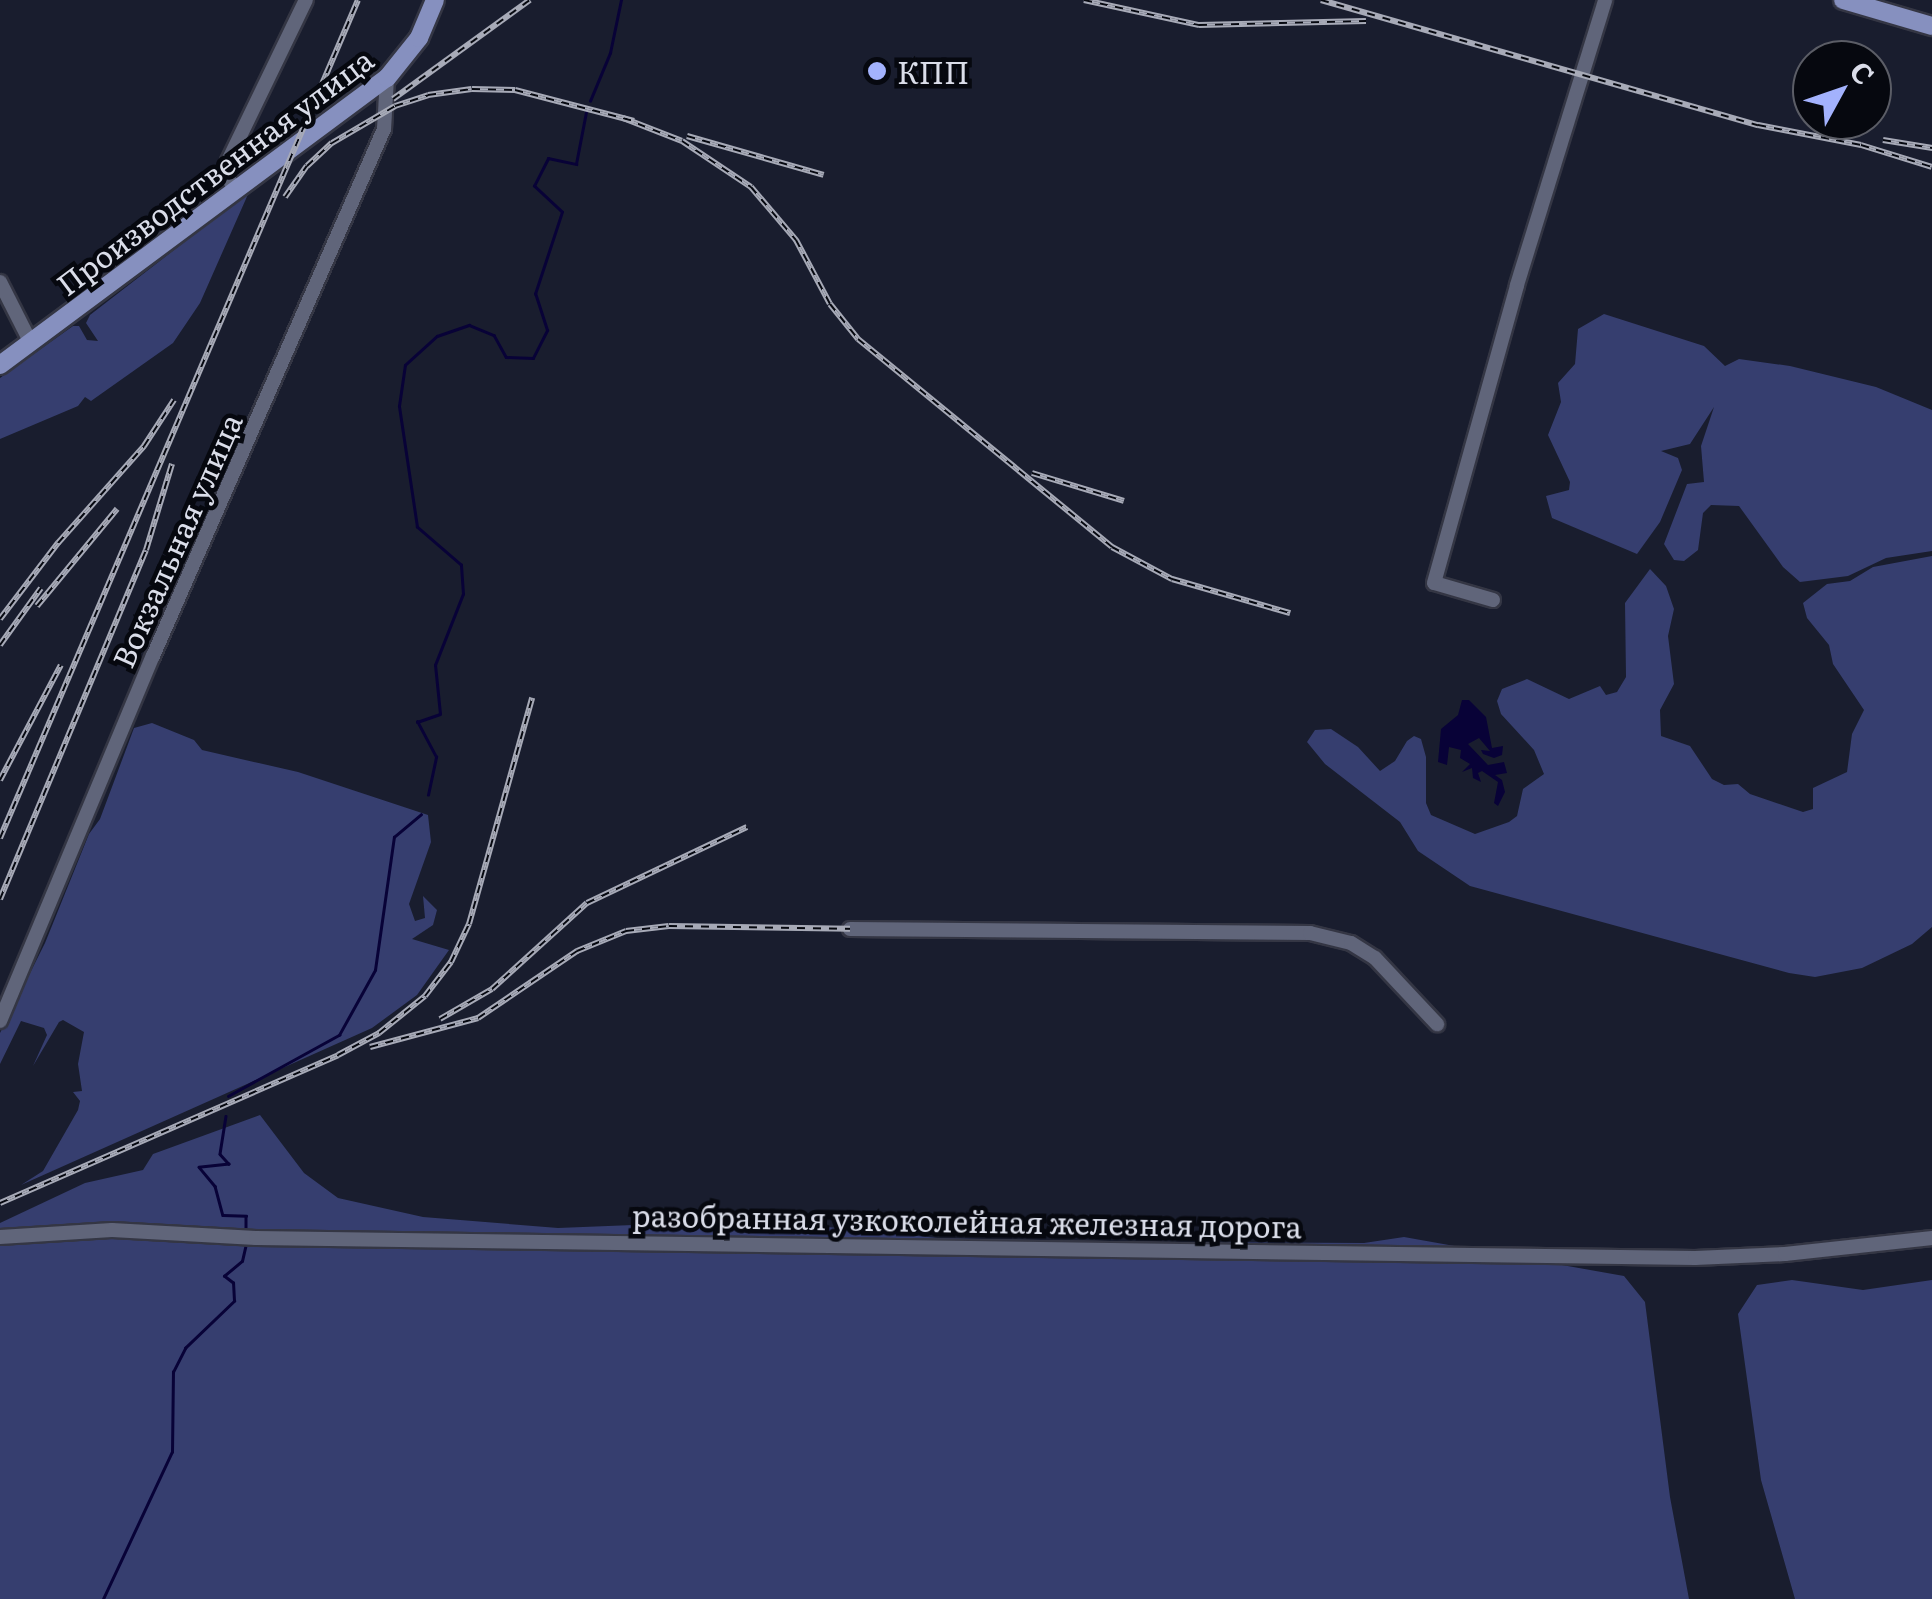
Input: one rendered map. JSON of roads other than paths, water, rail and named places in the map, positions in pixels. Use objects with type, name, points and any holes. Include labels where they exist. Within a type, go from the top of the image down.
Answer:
[{"type":"main road","name":"Производственная улица","points":[[0,365],[387,78],[419,38],[435,0]]},
{"type":"main road","points":[[1843,0],[1932,26]]},
{"type":"street","points":[[235,188],[225,174],[228,161],[306,0]]},
{"type":"street","points":[[1493,600],[1434,583],[1517,285],[1604,0]]},
{"type":"street","name":"Вокзальная улица","points":[[0,1021],[384,129],[387,78]]},
{"type":"street","points":[[0,282],[31,343]]},
{"type":"street","points":[[850,928],[1310,933],[1350,943],[1375,958],[1437,1024]]},
{"type":"street","name":"разобранная узкоколейная железная дорога","points":[[0,1238],[85,1230],[239,1238],[1694,1258],[1932,1238]]},
{"type":"waterway","points":[[590,101],[610,53],[621,0]]},
{"type":"waterway","points":[[428,795],[436,757],[417,722],[440,714],[435,665],[463,594],[461,565],[417,527],[399,406],[405,365],[437,336],[469,325],[494,335],[506,357],[533,358],[547,330],[535,294],[562,212],[534,186],[548,158],[576,164],[586,112]]},
{"type":"waterway","points":[[228,1096],[339,1035],[375,970],[394,837],[421,814]]},
{"type":"waterway","points":[[226,1116],[220,1154],[229,1164],[199,1167],[215,1186],[223,1215],[246,1216],[246,1231]]},
{"type":"waterway","points":[[103,1599],[172,1452],[173,1372],[185,1348],[234,1301],[233,1283],[224,1276],[242,1261],[246,1244]]},
{"type":"railway","points":[[0,838],[358,0]]},
{"type":"railway","points":[[393,99],[530,0]]},
{"type":"railway","points":[[1084,0],[1199,25],[1366,21]]},
{"type":"railway","points":[[1321,0],[1758,125],[1861,145],[1932,167]]},
{"type":"railway","points":[[285,197],[307,166],[332,143],[395,106],[428,95],[472,89],[515,90],[634,121]]},
{"type":"railway","points":[[623,118],[682,141],[751,187],[796,240],[830,304],[858,339],[1112,547],[1172,579],[1290,613]]},
{"type":"railway","points":[[687,136],[824,175]]},
{"type":"railway","points":[[1883,140],[1932,148]]},
{"type":"railway","points":[[0,619],[58,543],[144,446],[174,400]]},
{"type":"railway","points":[[0,899],[146,550],[172,464]]},
{"type":"railway","points":[[1032,473],[1124,501]]},
{"type":"railway","points":[[37,606],[117,509]]},
{"type":"railway","points":[[0,645],[41,588]]},
{"type":"railway","points":[[0,780],[61,665]]},
{"type":"railway","points":[[0,1203],[338,1055],[379,1033],[425,996],[451,962],[469,924],[532,698]]},
{"type":"railway","points":[[440,1019],[492,989],[587,903],[747,827]]},
{"type":"railway","points":[[370,1047],[478,1018],[577,951],[626,931],[669,926],[850,929]]},
{"type":"place","name":"КПП","points":[[877,71]]}]
